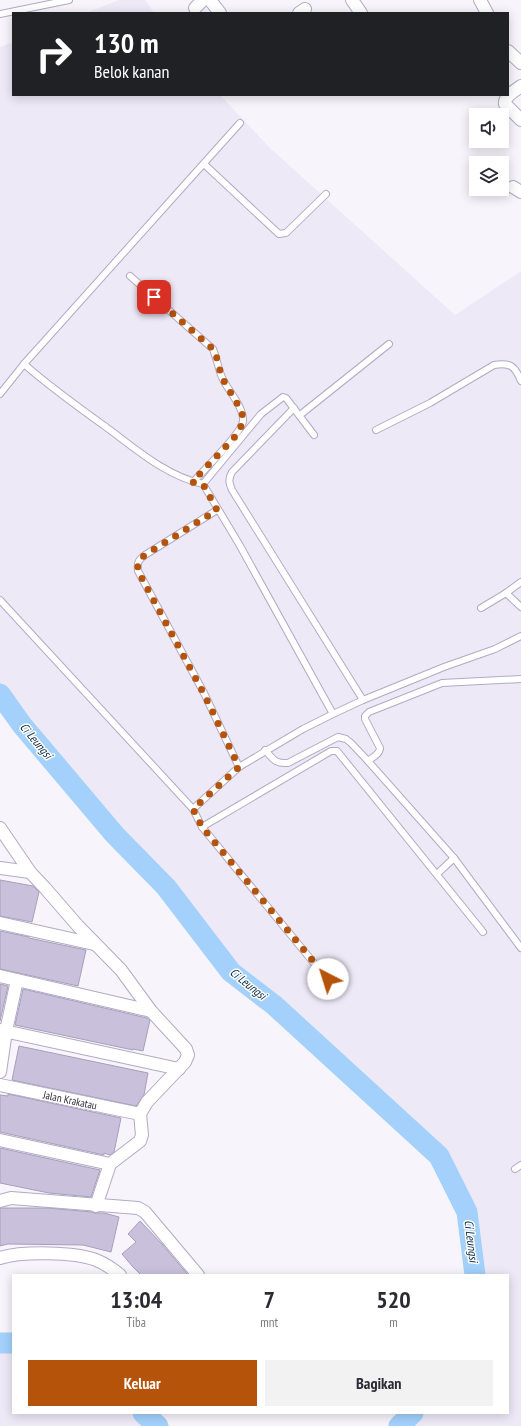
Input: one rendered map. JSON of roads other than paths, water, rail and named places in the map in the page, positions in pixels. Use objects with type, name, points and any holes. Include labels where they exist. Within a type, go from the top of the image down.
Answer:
[{"type":"street","points":[[210,0],[219,12]]},
{"type":"street","points":[[480,0],[486,12]]},
{"type":"street","points":[[509,52],[521,63]]},
{"type":"street","points":[[509,95],[521,86]]},
{"type":"street","points":[[507,96],[505,104],[521,120]]},
{"type":"street","points":[[0,828],[30,872],[94,944],[121,970],[151,1011],[186,1049],[188,1055],[187,1059],[179,1069],[147,1102],[140,1114],[142,1135],[140,1141],[110,1164],[96,1206]]},
{"type":"street","points":[[0,868],[30,872]]},
{"type":"street","points":[[0,922],[94,944]]},
{"type":"street","points":[[0,976],[151,1011]]},
{"type":"street","points":[[0,1072],[3,1031],[17,980]]},
{"type":"street","points":[[3,1031],[179,1069]]},
{"type":"street","name":"Jalan Krakatau","points":[[0,1085],[140,1114]]},
{"type":"street","points":[[0,1140],[110,1164]]},
{"type":"street","points":[[4,1199],[141,1210],[197,1274]]},
{"type":"street","points":[[0,1258],[30,1253],[73,1256],[95,1260],[110,1266],[119,1274]]},
{"type":"lane","points":[[0,14],[69,0]]},
{"type":"lane","points":[[0,394],[24,364],[240,123]]},
{"type":"lane","points":[[204,164],[279,234],[286,233],[326,194]]},
{"type":"lane","points":[[130,276],[213,349],[218,361],[221,376],[242,412],[243,423],[234,438],[192,482]]},
{"type":"lane","points":[[300,415],[388,344]]},
{"type":"lane","points":[[376,430],[430,403],[494,365],[504,363],[512,367],[519,375],[521,381]]},
{"type":"lane","points":[[24,364],[46,383],[155,464],[192,482],[203,484]]},
{"type":"lane","points":[[203,484],[262,414],[283,397],[286,398],[300,415],[314,435]]},
{"type":"lane","points":[[294,408],[232,472],[229,482],[232,490],[363,700]]},
{"type":"lane","points":[[203,484],[217,510],[239,544],[333,714]]},
{"type":"lane","points":[[217,510],[145,555],[137,564],[138,571],[204,694],[239,767]]},
{"type":"lane","points":[[481,608],[521,582]]},
{"type":"lane","points":[[506,593],[521,607]]},
{"type":"lane","points":[[0,600],[193,809],[202,827],[337,991]]},
{"type":"lane","points":[[193,809],[239,767],[265,750],[333,714],[444,667],[495,649],[521,636]]},
{"type":"lane","points":[[368,761],[380,751],[380,748],[365,719],[365,716],[369,712],[442,683],[521,679]]},
{"type":"lane","points":[[265,750],[275,761],[280,764],[288,763],[338,738],[351,743],[454,858],[521,948]]},
{"type":"lane","points":[[202,827],[331,751],[337,751],[483,932]]},
{"type":"lane","points":[[437,874],[454,858]]},
{"type":"lane","points":[[515,1169],[521,1166]]},
{"type":"waterway","name":"Ci Leungsi","points":[[0,694],[22,725],[115,835],[166,887],[231,972],[274,1005],[439,1156],[467,1212],[475,1274]]},
{"type":"waterway","name":"Ci Leungsi","points":[[0,1343],[12,1343]]},
{"type":"waterway","name":"Ci Leungsi","points":[[144,1414],[158,1426]]},
{"type":"waterway","name":"Ci Leungsi","points":[[399,1426],[412,1414]]}]
